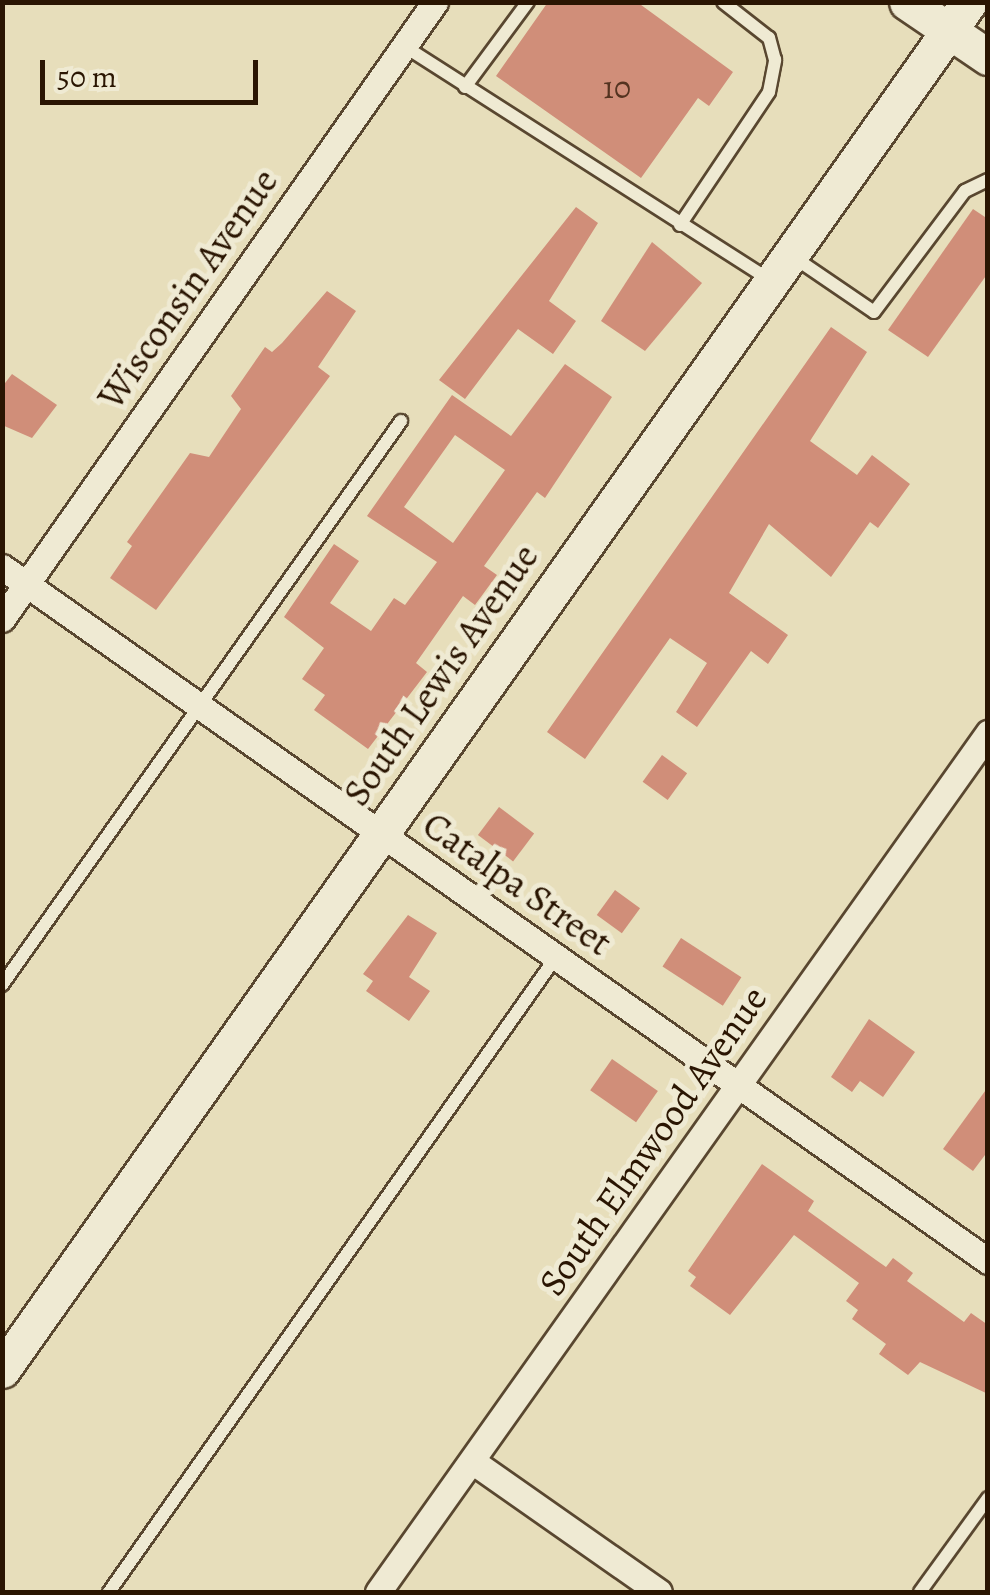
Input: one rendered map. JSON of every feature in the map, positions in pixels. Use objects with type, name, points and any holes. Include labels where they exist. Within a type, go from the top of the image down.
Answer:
[{"type":"main road","points":[[907,2],[959,16],[988,57]]},
{"type":"main road","name":"South Lewis Avenue","points":[[2,1370],[959,16]]},
{"type":"street","name":"Wisconsin Avenue","points":[[2,619],[434,2]]},
{"type":"street","name":"Catalpa Street","points":[[2,567],[988,1261]]},
{"type":"street","name":"South Elmwood Avenue","points":[[378,1592],[988,733]]},
{"type":"street","points":[[472,1461],[659,1592]]},
{"type":"lane","points":[[465,87],[528,2]]},
{"type":"lane","points":[[680,225],[769,92],[775,60],[769,38],[722,2]]},
{"type":"lane","points":[[404,46],[680,225],[874,312],[965,191],[988,180]]},
{"type":"lane","points":[[2,986],[202,708],[401,421]]},
{"type":"lane","points":[[109,1592],[556,957]]},
{"type":"lane","points":[[920,1592],[988,1498]]},
{"type":"building","points":[[548,2],[637,2],[733,72],[709,106],[698,98],[641,178],[496,76]]},
{"type":"building","points":[[576,207],[598,223],[549,301],[576,321],[553,354],[518,329],[465,399],[439,380]]},
{"type":"building","points":[[973,209],[988,219],[988,273],[928,357],[888,330]]},
{"type":"building","points":[[652,242],[702,283],[645,351],[601,321]]},
{"type":"building","points":[[327,291],[356,311],[318,367],[330,376],[156,610],[110,578],[132,546],[127,542],[190,453],[209,457],[241,409],[231,396],[265,347],[272,352],[282,343]]},
{"type":"building","points":[[831,327],[867,352],[810,441],[857,475],[872,455],[910,484],[878,528],[870,522],[831,577],[769,524],[729,593],[788,635],[768,664],[751,651],[697,727],[676,712],[707,663],[670,638],[585,759],[547,732]]},
{"type":"building","points":[[565,364],[612,397],[545,498],[537,492],[484,566],[497,575],[475,605],[463,596],[416,663],[427,672],[368,749],[314,710],[325,695],[302,679],[324,648],[284,617],[334,544],[359,561],[330,603],[371,631],[394,598],[405,605],[437,562],[367,516],[452,395],[511,436]],"holes":[[[455,435],[505,470],[453,543],[404,507]]]},
{"type":"building","points":[[12,374],[57,405],[32,438],[2,425],[2,387]]},
{"type":"building","points":[[662,755],[687,773],[668,800],[643,782]]},
{"type":"building","points":[[499,807],[534,833],[513,861],[478,835]]},
{"type":"building","points":[[615,890],[640,908],[622,933],[597,915]]},
{"type":"building","points":[[408,915],[437,933],[409,977],[430,991],[409,1021],[366,991],[373,981],[363,974]]},
{"type":"building","points":[[681,938],[741,977],[723,1006],[662,967]]},
{"type":"building","points":[[869,1019],[915,1052],[883,1097],[860,1081],[852,1092],[831,1077]]},
{"type":"building","points":[[612,1059],[658,1091],[636,1122],[590,1090]]},
{"type":"building","points":[[988,1087],[988,1151],[973,1171],[943,1149]]},
{"type":"building","points":[[762,1164],[814,1201],[808,1211],[876,1260],[886,1267],[893,1258],[913,1273],[907,1281],[964,1322],[971,1313],[988,1325],[988,1394],[920,1362],[908,1375],[879,1354],[886,1344],[852,1319],[858,1310],[846,1301],[859,1283],[794,1235],[730,1315],[690,1286],[696,1277],[688,1271]]}]
